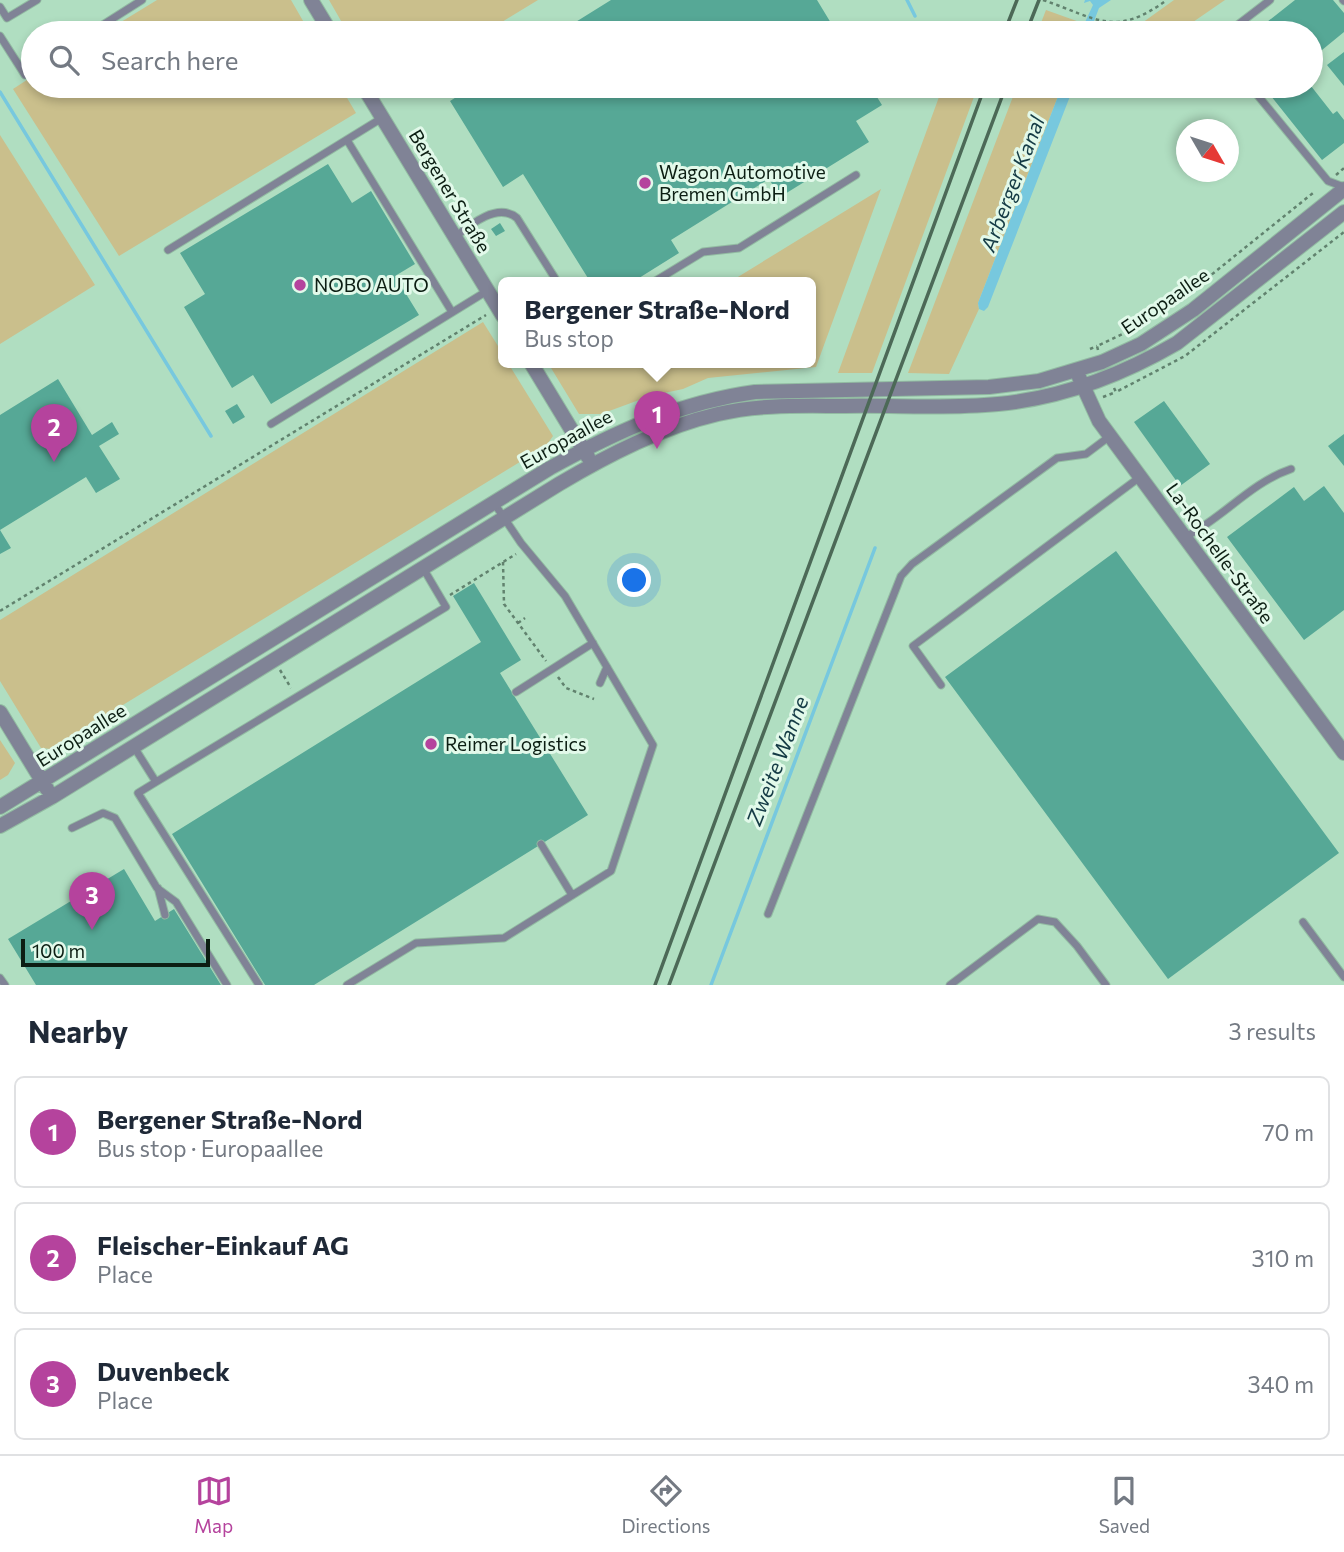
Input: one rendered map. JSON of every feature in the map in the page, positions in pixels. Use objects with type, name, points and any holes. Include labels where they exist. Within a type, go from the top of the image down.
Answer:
[{"type":"street","points":[[311,0],[324,21]]},
{"type":"street","name":"Bergener Straße","points":[[370,98],[498,309]]},
{"type":"street","name":"Europaallee","points":[[0,807],[493,502],[632,425],[717,397],[792,390],[989,387],[1039,381],[1077,370],[1114,356],[1168,328],[1344,188]]},
{"type":"street","name":"Europaallee","points":[[0,826],[52,797],[592,464],[659,433],[719,414],[789,406],[998,404],[1050,396],[1083,386],[1128,369],[1177,343],[1344,212]]},
{"type":"street","points":[[534,368],[592,464]]},
{"type":"street","name":"La-Rochelle-Straße","points":[[1077,370],[1093,411],[1110,436],[1344,753]]},
{"type":"street","points":[[0,712],[52,797]]},
{"type":"lane","points":[[0,8],[3,20],[37,0]]},
{"type":"lane","points":[[109,21],[142,0]]},
{"type":"lane","points":[[1243,21],[1270,0]]},
{"type":"lane","points":[[0,36],[21,69]]},
{"type":"lane","points":[[1260,98],[1328,181],[1344,188]]},
{"type":"lane","points":[[168,250],[383,118]]},
{"type":"lane","points":[[347,140],[453,312]]},
{"type":"lane","points":[[662,277],[703,252],[739,248],[856,176]]},
{"type":"lane","points":[[455,237],[468,227],[504,210],[517,218],[554,277]]},
{"type":"lane","points":[[271,424],[487,291]]},
{"type":"lane","points":[[768,914],[901,576],[912,564],[1057,458],[1086,454],[1110,436]]},
{"type":"lane","points":[[1185,537],[1202,529],[1245,493],[1291,469]]},
{"type":"lane","points":[[942,685],[913,646],[1140,477]]},
{"type":"lane","points":[[347,985],[416,943],[504,938],[611,871],[653,745],[565,596],[525,549],[493,502]]},
{"type":"lane","points":[[465,521],[474,538]]},
{"type":"lane","points":[[260,985],[138,793],[446,607],[423,568]]},
{"type":"lane","points":[[516,692],[593,643]]},
{"type":"lane","points":[[600,683],[607,667]]},
{"type":"lane","points":[[134,746],[156,782]]},
{"type":"lane","points":[[72,828],[103,813],[115,818],[157,888],[165,915]]},
{"type":"lane","points":[[541,844],[572,895]]},
{"type":"lane","points":[[157,888],[176,902],[227,985]]},
{"type":"lane","points":[[950,985],[1038,919],[1055,922],[1106,985]]},
{"type":"lane","points":[[1303,922],[1344,977]]},
{"type":"lane","points":[[0,978],[5,985]]},
{"type":"path","points":[[1043,0],[1103,21]]},
{"type":"path","points":[[1130,21],[1167,0]]},
{"type":"path","points":[[0,611],[498,313]]},
{"type":"path","points":[[1090,349],[1097,346]]},
{"type":"path","points":[[442,600],[525,549]]},
{"type":"path","points":[[503,562],[504,604],[566,688],[594,699]]},
{"type":"path","points":[[518,623],[525,618]]},
{"type":"path","points":[[275,660],[289,686]]},
{"type":"shaded area","points":[[157,0],[291,0],[303,21],[123,21]]},
{"type":"shaded area","points":[[329,0],[538,0],[504,21],[341,21]]},
{"type":"shaded area","points":[[1174,0],[1225,0],[1194,21],[1145,21]]},
{"type":"shaded area","points":[[1046,10],[1077,21],[1042,21]]},
{"type":"shaded area","points":[[21,84],[21,98],[347,98],[356,113],[119,256],[13,89]]},
{"type":"shaded area","points":[[939,98],[974,98],[872,373],[838,373]]},
{"type":"shaded area","points":[[1012,98],[1057,98],[978,303],[979,309],[949,374],[908,373]]},
{"type":"shaded area","points":[[0,135],[95,285],[0,344]]},
{"type":"shaded area","points":[[881,189],[816,367],[816,277],[738,277]]},
{"type":"shaded area","points":[[483,322],[498,346],[498,368],[511,368],[553,436],[546,446],[51,749],[41,748],[0,681],[0,620]]},
{"type":"shaded area","points":[[551,368],[806,368],[708,378],[683,389],[650,396],[601,414],[579,414]]},
{"type":"shaded area","points":[[0,740],[15,763],[8,775],[0,780]]},
{"type":"water","points":[[1085,0],[1111,0],[1099,8],[1094,21],[1086,21],[1093,5],[1090,1],[1084,3]]},
{"type":"water","points":[[1057,98],[1069,98],[988,307],[984,311],[979,309],[978,303]]},
{"type":"building","points":[[611,0],[817,0],[830,21],[577,21]]},
{"type":"building","points":[[1295,0],[1333,0],[1344,13],[1344,32],[1323,49],[1323,21],[1268,21]]},
{"type":"building","points":[[1344,52],[1344,86],[1327,65]]},
{"type":"building","name":"Wagon Automotive Bremen GmbH","points":[[455,98],[878,98],[882,105],[856,121],[869,142],[780,197],[769,179],[671,240],[679,253],[641,277],[587,277],[523,174],[503,187],[450,101]]},
{"type":"building","points":[[1273,98],[1320,98],[1333,114],[1337,111],[1344,120],[1344,143],[1322,160]]},
{"type":"building","name":"NOBO AUTO","points":[[328,164],[352,203],[371,191],[415,264],[395,276],[419,315],[271,404],[253,375],[232,388],[184,307],[205,294],[180,253]]},
{"type":"building","points":[[500,223],[505,231],[496,236],[491,229]]},
{"type":"building","points":[[58,379],[92,435],[112,422],[119,434],[99,446],[120,479],[96,493],[86,477],[0,530],[0,415]]},
{"type":"building","points":[[1164,401],[1210,464],[1180,486],[1134,422]]},
{"type":"building","points":[[237,404],[245,417],[233,424],[225,411]]},
{"type":"building","points":[[1344,434],[1344,466],[1328,446]]},
{"type":"building","points":[[1324,486],[1344,513],[1344,610],[1304,640],[1227,537],[1294,487],[1304,501]]},
{"type":"building","points":[[0,530],[11,548],[0,554]]},
{"type":"building","points":[[1116,551],[1339,853],[1168,979],[945,677]]},
{"type":"building","name":"Reimer Logistics","points":[[474,583],[521,660],[500,673],[588,815],[314,985],[265,985],[172,834],[481,642],[453,596]]},
{"type":"building","points":[[124,869],[155,921],[174,909],[221,985],[36,985],[8,939]]},
{"type":"waterway","points":[[907,0],[915,16]]},
{"type":"waterway","points":[[0,92],[211,436]]},
{"type":"waterway","name":"Zweite Wanne","points":[[711,985],[875,548]]},
{"type":"railway","points":[[1009,21],[1017,0]]},
{"type":"railway","points":[[1031,21],[1039,0]]},
{"type":"railway","points":[[655,985],[981,98]]},
{"type":"railway","points":[[669,985],[1002,98]]},
{"type":"place","name":"Wagon Automotive Bremen GmbH","points":[[645,183]]},
{"type":"place","name":"NOBO AUTO","points":[[300,285]]},
{"type":"place","name":"Bergener Straße-Nord","points":[[657,449]]},
{"type":"place","name":"Fleischer-Einkauf AG","points":[[54,462]]},
{"type":"place","name":"Reimer Logistics","points":[[431,744]]},
{"type":"place","name":"Duvenbeck","points":[[92,930]]},
{"type":"water label","name":"Arberger Kanal","points":[[1013,184]]}]
